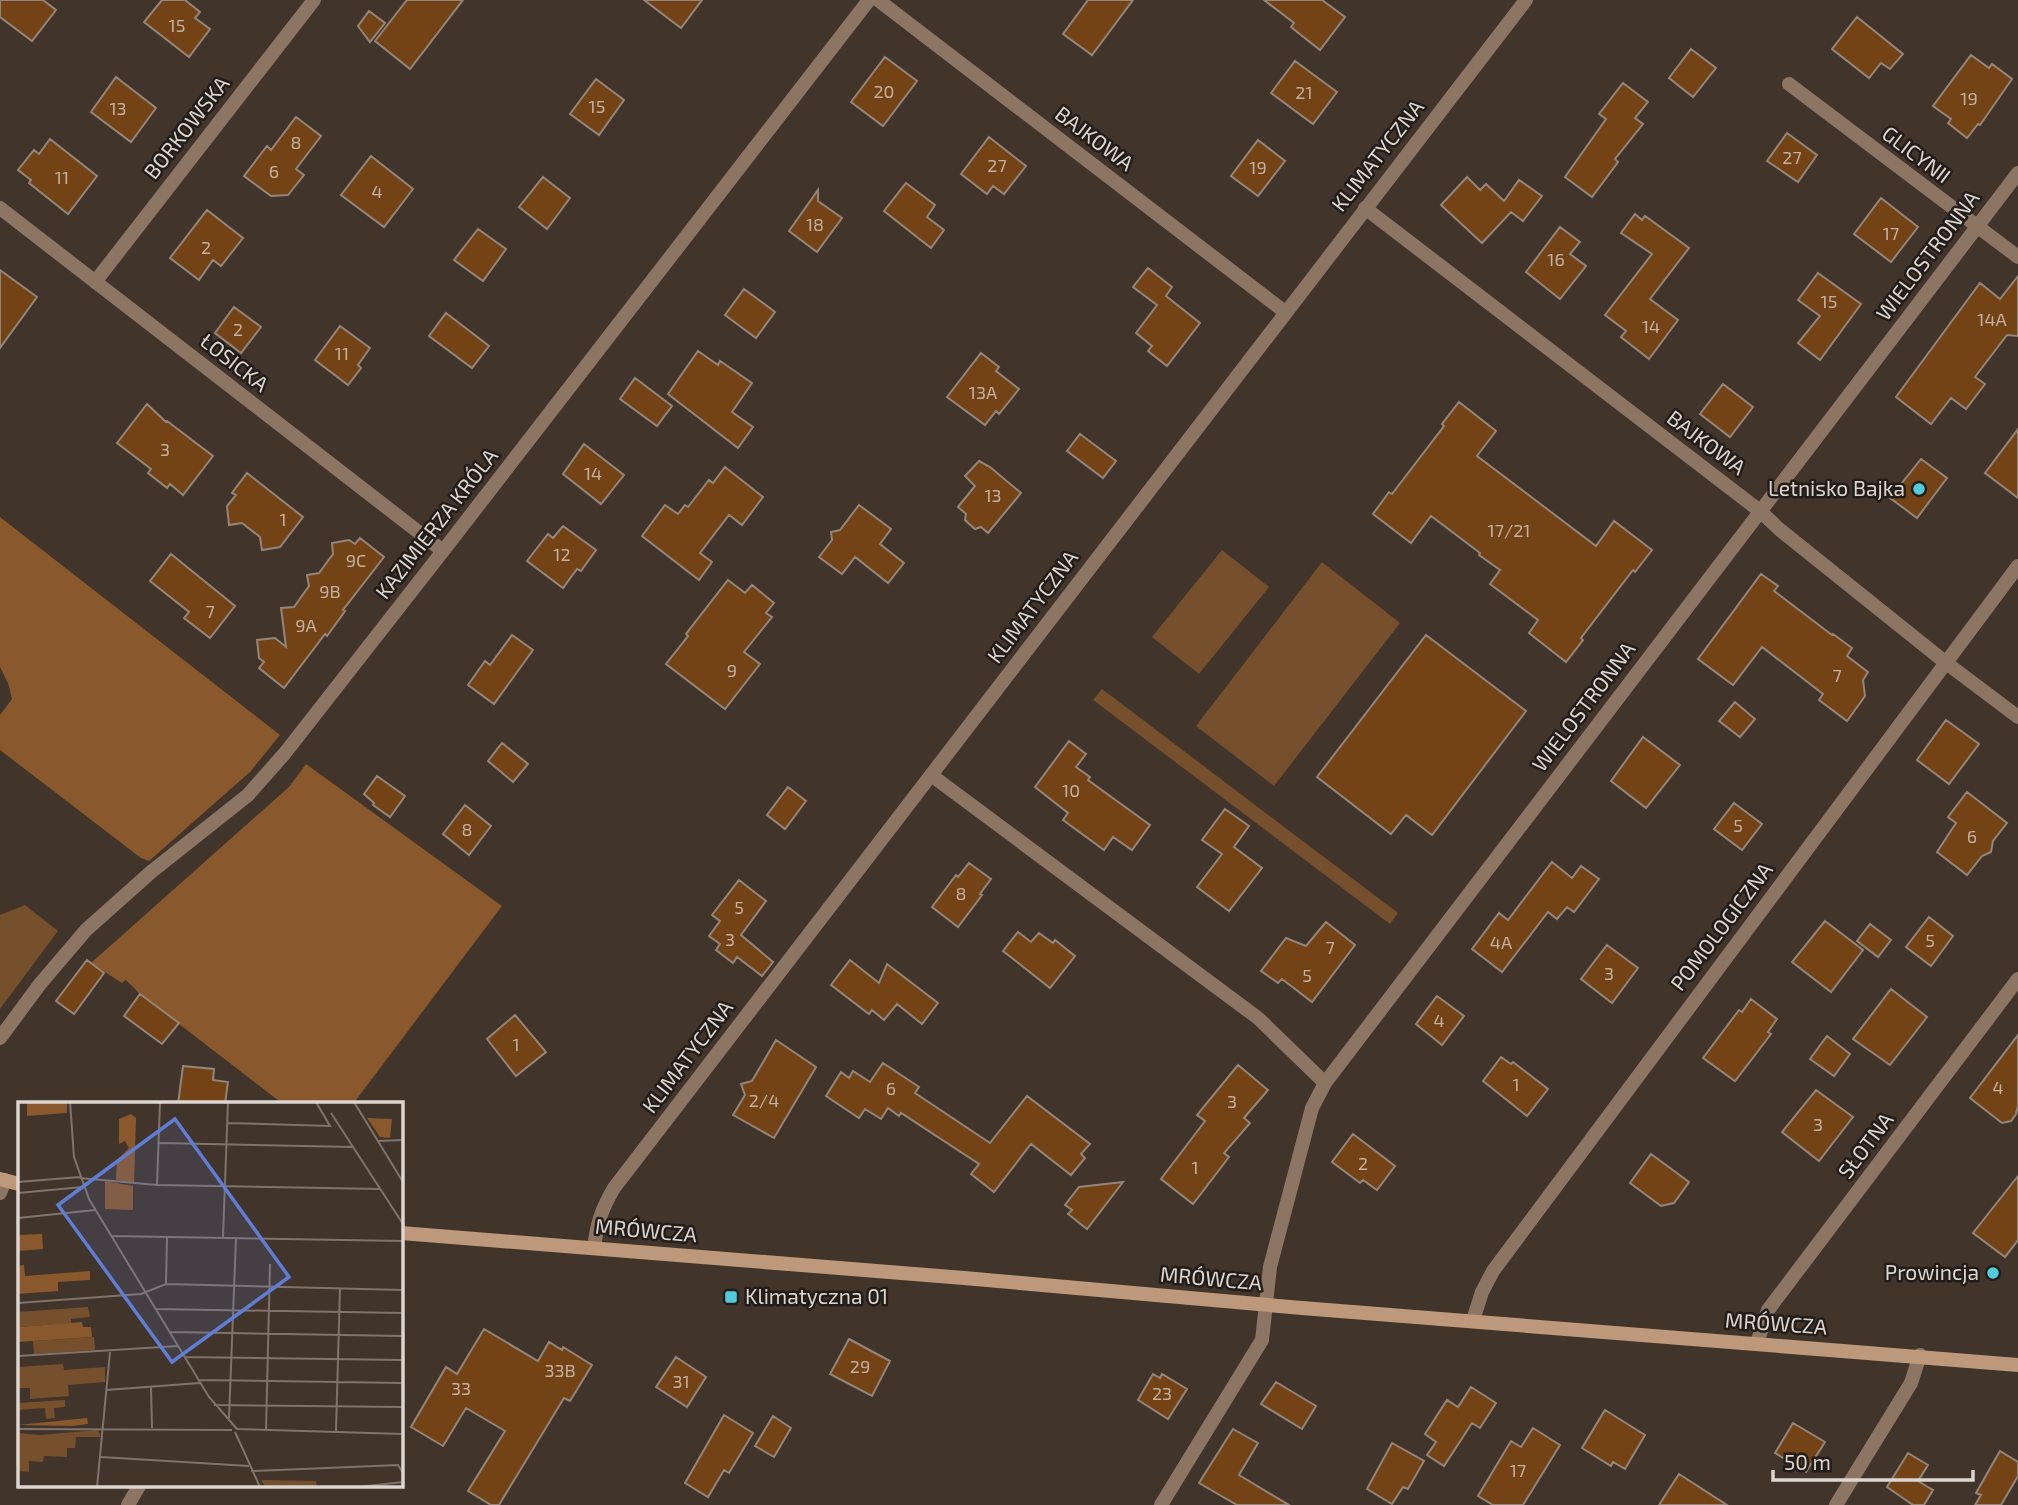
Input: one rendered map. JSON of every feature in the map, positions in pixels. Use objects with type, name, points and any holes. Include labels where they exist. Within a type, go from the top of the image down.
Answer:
[{"type":"street","name":"BORKOWSKA","points":[[94,282],[314,0]]},
{"type":"street","name":"KAZIMIERZA KRÓLA","points":[[0,1038],[40,984],[86,930],[151,872],[248,795],[285,753],[869,0]]},
{"type":"street","name":"BAJKOWA","points":[[878,0],[1285,312]]},
{"type":"street","name":"KLIMATYCZNA","points":[[594,1248],[597,1223],[614,1188],[1525,0]]},
{"type":"street","name":"GLICYNII","points":[[1789,84],[2018,257]]},
{"type":"street","name":"WIELOSTRONNA","points":[[1161,1505],[1258,1347],[1264,1331],[1270,1267],[1306,1128],[1312,1108],[1325,1083],[2018,173]]},
{"type":"street","name":"ŁOSICKA","points":[[0,208],[443,551]]},
{"type":"street","name":"BAJKOWA","points":[[1364,208],[1759,511],[1945,662],[2018,717]]},
{"type":"street","name":"POMOLOGICZNA","points":[[1473,1320],[1482,1292],[1493,1271],[2018,566]]},
{"type":"street","points":[[931,775],[1258,1018],[1325,1083]]},
{"type":"street","name":"SŁOTNA","points":[[1757,1343],[1768,1310],[2018,979]]},
{"type":"street","name":"MRÓWCZA","points":[[402,1233],[2018,1365]]},
{"type":"street","points":[[1836,1505],[1911,1383],[1920,1355]]},
{"type":"street","points":[[128,1505],[138,1488]]},
{"type":"shaded area","points":[[0,517],[280,735],[250,772],[149,861],[141,858],[0,750],[0,715],[12,699],[0,667]]},
{"type":"shaded area","points":[[1222,550],[1269,587],[1199,674],[1152,637]]},
{"type":"shaded area","points":[[1322,562],[1400,623],[1274,786],[1196,726]]},
{"type":"shaded area","points":[[1102,689],[1398,913],[1390,924],[1093,700]]},
{"type":"shaded area","points":[[306,764],[502,906],[355,1102],[280,1102],[140,994],[126,980],[122,983],[91,963],[289,787]]},
{"type":"shaded area","points":[[25,905],[58,931],[0,1009],[0,915]]},
{"type":"building","points":[[0,0],[43,0],[56,10],[32,41],[0,17]]},
{"type":"building","points":[[162,0],[185,0],[200,12],[195,18],[210,29],[189,57],[144,22]]},
{"type":"building","points":[[407,0],[463,0],[410,69],[375,41]]},
{"type":"building","points":[[644,0],[702,0],[681,28]]},
{"type":"building","points":[[1088,0],[1133,0],[1092,55],[1063,34]]},
{"type":"building","points":[[1264,0],[1322,0],[1345,17],[1320,50],[1291,27],[1294,23]]},
{"type":"building","points":[[369,11],[385,23],[370,42],[358,26]]},
{"type":"building","points":[[1857,17],[1903,54],[1890,69],[1881,63],[1869,78],[1832,49]]},
{"type":"building","points":[[1691,49],[1716,68],[1693,97],[1669,78]]},
{"type":"building","points":[[1971,55],[1989,68],[1992,64],[2012,79],[1980,125],[1978,124],[1967,138],[1948,123],[1951,119],[1933,106]]},
{"type":"building","points":[[885,57],[917,81],[883,126],[851,102]]},
{"type":"building","points":[[1295,61],[1337,92],[1313,124],[1271,93]]},
{"type":"building","points":[[116,77],[156,108],[131,142],[91,112]]},
{"type":"building","points":[[596,79],[624,100],[599,135],[570,114]]},
{"type":"building","points":[[1623,83],[1648,102],[1635,118],[1643,124],[1615,159],[1618,162],[1592,197],[1565,177],[1606,119],[1599,114]]},
{"type":"building","points":[[296,117],[321,136],[296,169],[304,175],[288,195],[271,196],[244,176],[267,146],[271,150]]},
{"type":"building","points":[[1787,133],[1817,155],[1798,182],[1767,161]]},
{"type":"building","points":[[989,137],[1026,166],[1004,194],[993,186],[987,194],[961,174]]},
{"type":"building","points":[[50,139],[97,176],[68,214],[29,183],[31,180],[18,170],[34,150],[39,154]]},
{"type":"building","points":[[1258,140],[1285,161],[1258,196],[1231,176]]},
{"type":"building","points":[[371,156],[413,189],[384,227],[341,195]]},
{"type":"building","points":[[543,177],[570,198],[547,229],[519,207]]},
{"type":"building","points":[[1467,177],[1480,190],[1486,184],[1504,201],[1519,180],[1542,196],[1523,221],[1511,212],[1482,243],[1441,205]]},
{"type":"building","points":[[906,183],[935,205],[927,217],[944,230],[931,248],[884,211]]},
{"type":"building","points":[[818,190],[818,201],[842,218],[817,252],[789,231]]},
{"type":"building","points":[[1881,198],[1918,227],[1891,262],[1854,234]]},
{"type":"building","points":[[207,210],[243,238],[221,266],[213,260],[199,280],[170,258]]},
{"type":"building","points":[[1635,214],[1642,220],[1645,216],[1689,248],[1650,299],[1678,320],[1649,359],[1621,337],[1626,331],[1605,315],[1652,254],[1621,233]]},
{"type":"building","points":[[1560,227],[1580,242],[1570,254],[1586,266],[1560,299],[1526,272]]},
{"type":"building","points":[[478,229],[506,249],[483,281],[454,260]]},
{"type":"building","points":[[1148,268],[1172,287],[1166,296],[1200,323],[1167,366],[1148,351],[1152,346],[1136,333],[1157,305],[1133,287]]},
{"type":"building","points":[[0,270],[37,297],[0,348]]},
{"type":"building","points":[[1818,273],[1861,304],[1820,360],[1798,343],[1820,316],[1798,300]]},
{"type":"building","points":[[2018,276],[2018,336],[2007,335],[1975,377],[1985,384],[1966,409],[1951,398],[1931,424],[1896,397],[1980,283],[2000,299]]},
{"type":"building","points":[[744,289],[775,312],[756,338],[725,315]]},
{"type":"building","points":[[234,307],[261,327],[241,353],[215,333]]},
{"type":"building","points":[[446,313],[489,346],[472,368],[429,336]]},
{"type":"building","points":[[340,326],[370,348],[358,365],[361,368],[348,385],[315,360]]},
{"type":"building","points":[[698,351],[718,365],[720,361],[752,383],[732,412],[753,427],[738,448],[668,394]]},
{"type":"building","points":[[981,353],[999,367],[996,371],[1019,389],[999,414],[996,411],[985,425],[947,397]]},
{"type":"building","points":[[635,378],[672,406],[657,426],[620,399]]},
{"type":"building","points":[[1723,384],[1753,407],[1730,437],[1700,414]]},
{"type":"building","points":[[1459,402],[1496,431],[1477,456],[1596,546],[1614,521],[1652,550],[1635,572],[1633,570],[1566,662],[1529,633],[1538,620],[1490,584],[1500,570],[1479,555],[1480,553],[1431,516],[1411,543],[1373,514],[1389,492],[1392,494]]},
{"type":"building","points":[[147,404],[166,422],[213,456],[183,495],[170,484],[167,488],[148,473],[151,469],[117,443]]},
{"type":"building","points":[[2018,429],[2018,498],[1985,473]]},
{"type":"building","points":[[1080,434],[1116,461],[1103,478],[1067,451]]},
{"type":"building","points":[[584,444],[624,475],[601,504],[563,474]]},
{"type":"building","name":"Letnisko Bajka","points":[[1921,459],[1947,478],[1917,518],[1890,498]]},
{"type":"building","points":[[979,461],[1021,493],[988,533],[981,527],[975,529],[965,520],[966,514],[958,507],[975,486],[965,476]]},
{"type":"building","points":[[725,467],[763,497],[742,525],[729,515],[700,553],[712,562],[699,580],[642,536],[665,505],[678,514],[685,505],[688,507],[709,480],[713,483]]},
{"type":"building","points":[[247,473],[303,517],[280,547],[262,550],[260,537],[242,523],[229,525],[227,506],[236,495],[232,493]]},
{"type":"building","points":[[859,505],[891,529],[880,544],[904,563],[888,583],[855,557],[842,574],[819,557],[832,540],[831,532],[840,530]]},
{"type":"building","points":[[563,526],[596,550],[581,571],[577,569],[563,588],[527,561],[548,534],[553,538]]},
{"type":"building","points":[[360,538],[384,557],[343,610],[345,611],[327,636],[325,634],[284,688],[259,668],[264,662],[259,658],[257,640],[275,638],[286,647],[281,608],[294,607],[309,586],[307,575],[319,573],[333,554],[332,543],[349,540],[355,544]]},
{"type":"building","points":[[171,554],[235,606],[210,638],[184,618],[189,612],[150,581]]},
{"type":"building","points":[[1761,574],[1778,586],[1774,591],[1852,648],[1847,656],[1868,672],[1863,680],[1865,696],[1847,721],[1819,700],[1823,694],[1762,647],[1733,685],[1698,659]]},
{"type":"building","points":[[728,580],[745,593],[752,585],[774,603],[766,613],[772,617],[744,652],[760,664],[725,709],[666,664]]},
{"type":"building","points":[[512,635],[533,650],[494,704],[468,685],[485,661],[490,665]]},
{"type":"building","points":[[1426,635],[1526,711],[1432,835],[1406,815],[1391,834],[1317,777]]},
{"type":"building","points":[[1735,702],[1755,719],[1740,737],[1719,721]]},
{"type":"building","points":[[1946,720],[1979,744],[1949,784],[1917,760]]},
{"type":"building","points":[[1643,737],[1680,765],[1646,808],[1611,781]]},
{"type":"building","points":[[1069,741],[1086,754],[1076,767],[1090,777],[1088,780],[1150,825],[1132,850],[1113,837],[1104,850],[1063,820],[1068,813],[1035,787]]},
{"type":"building","points":[[502,743],[528,764],[513,782],[488,761]]},
{"type":"building","points":[[377,776],[405,796],[390,817],[373,805],[364,794]]},
{"type":"building","points":[[788,787],[806,801],[785,829],[767,815]]},
{"type":"building","points":[[1967,792],[2007,823],[1993,841],[1991,852],[1982,856],[1967,875],[1937,852],[1956,823],[1948,817]]},
{"type":"building","points":[[1734,803],[1762,824],[1742,850],[1714,829]]},
{"type":"building","points":[[465,805],[491,826],[469,855],[443,834]]},
{"type":"building","points":[[1225,809],[1249,826],[1234,847],[1262,868],[1229,911],[1197,887],[1222,854],[1202,840]]},
{"type":"building","points":[[1552,862],[1572,878],[1581,866],[1599,879],[1574,912],[1567,907],[1557,919],[1548,912],[1502,972],[1472,949],[1499,913],[1508,920]]},
{"type":"building","points":[[969,863],[991,879],[958,927],[932,907],[956,875],[958,877]]},
{"type":"building","points":[[739,880],[766,901],[741,935],[773,962],[762,976],[737,957],[733,963],[716,950],[720,944],[709,936],[720,921],[712,915]]},
{"type":"building","points":[[1929,917],[1953,936],[1931,966],[1906,947]]},
{"type":"building","points":[[1825,921],[1863,950],[1831,992],[1792,962]]},
{"type":"building","points":[[1326,922],[1355,945],[1312,1002],[1282,979],[1278,983],[1261,971],[1286,938],[1306,946]]},
{"type":"building","points":[[1870,924],[1891,940],[1878,957],[1857,941]]},
{"type":"building","points":[[1018,932],[1031,942],[1039,933],[1053,943],[1055,940],[1075,956],[1050,988],[1003,951]]},
{"type":"building","points":[[1607,945],[1638,968],[1612,1003],[1581,979]]},
{"type":"building","points":[[87,960],[104,973],[74,1014],[56,1001]]},
{"type":"building","points":[[850,960],[879,983],[887,964],[938,1003],[922,1024],[897,1004],[884,1020],[872,1010],[869,1014],[831,985]]},
{"type":"building","points":[[1891,989],[1927,1017],[1890,1065],[1853,1039]]},
{"type":"building","points":[[140,994],[179,1023],[162,1044],[124,1016]]},
{"type":"building","points":[[1437,996],[1464,1016],[1442,1045],[1416,1024]]},
{"type":"building","points":[[1751,999],[1777,1019],[1768,1032],[1771,1034],[1735,1081],[1703,1058],[1739,1010],[1742,1012]]},
{"type":"building","points":[[515,1015],[546,1052],[516,1076],[487,1039]]},
{"type":"building","points":[[2018,1035],[2018,1106],[2011,1121],[2002,1123],[1970,1098]]},
{"type":"building","points":[[1827,1036],[1850,1054],[1834,1076],[1810,1059]]},
{"type":"building","points":[[776,1040],[816,1067],[774,1138],[733,1115],[745,1095],[741,1084],[752,1081]]},
{"type":"building","points":[[1501,1057],[1511,1064],[1513,1062],[1548,1089],[1527,1116],[1483,1081]]},
{"type":"building","points":[[883,1063],[919,1087],[915,1093],[990,1143],[1027,1096],[1090,1144],[1081,1154],[1085,1158],[1071,1175],[1031,1144],[994,1192],[971,1174],[979,1164],[901,1113],[899,1116],[888,1108],[881,1119],[865,1109],[859,1118],[826,1096],[841,1072],[849,1078],[853,1071],[870,1082]]},
{"type":"building","points":[[1238,1065],[1268,1090],[1244,1118],[1250,1123],[1224,1153],[1229,1157],[1193,1204],[1161,1179],[1205,1121],[1197,1115]]},
{"type":"building","points":[[183,1066],[214,1069],[213,1080],[228,1082],[225,1102],[178,1102]]},
{"type":"building","points":[[1816,1090],[1853,1117],[1819,1161],[1782,1132]]},
{"type":"building","points":[[1353,1134],[1395,1166],[1377,1190],[1363,1180],[1360,1183],[1332,1162]]},
{"type":"building","points":[[1651,1154],[1689,1182],[1674,1203],[1661,1206],[1630,1183]]},
{"type":"building","points":[[2018,1176],[2018,1240],[2005,1257],[1973,1233]]},
{"type":"building","points":[[1123,1182],[1087,1229],[1068,1214],[1072,1210],[1065,1205],[1079,1187]]},
{"type":"building","points":[[484,1329],[538,1361],[549,1342],[562,1350],[563,1347],[592,1365],[570,1401],[564,1398],[499,1505],[491,1505],[468,1491],[505,1431],[466,1408],[443,1446],[411,1427],[446,1367],[457,1374]]},
{"type":"building","points":[[849,1339],[890,1361],[872,1396],[830,1374]]},
{"type":"building","points":[[676,1357],[706,1377],[687,1407],[656,1387]]},
{"type":"building","points":[[1153,1374],[1160,1378],[1162,1374],[1187,1389],[1168,1419],[1138,1400]]},
{"type":"building","points":[[1276,1382],[1316,1406],[1302,1429],[1261,1404]]},
{"type":"building","points":[[1471,1387],[1496,1403],[1480,1428],[1472,1423],[1444,1466],[1427,1455],[1436,1442],[1425,1434],[1447,1400],[1458,1407]]},
{"type":"building","points":[[1605,1410],[1645,1435],[1625,1469],[1613,1462],[1611,1466],[1582,1448]]},
{"type":"building","points":[[724,1415],[753,1433],[729,1473],[724,1470],[708,1497],[685,1483]]},
{"type":"building","points":[[773,1416],[791,1428],[774,1457],[755,1446]]},
{"type":"building","points":[[1793,1423],[1825,1442],[1806,1472],[1775,1453]]},
{"type":"building","points":[[1533,1428],[1560,1445],[1523,1505],[1493,1505],[1478,1496],[1511,1441],[1521,1447]]},
{"type":"building","points":[[1233,1429],[1258,1443],[1239,1475],[1289,1505],[1237,1505],[1199,1483]]},
{"type":"building","points":[[1392,1443],[1424,1461],[1408,1489],[1403,1487],[1392,1504],[1367,1489]]},
{"type":"building","points":[[2000,1451],[2018,1462],[2018,1476],[2001,1505],[1975,1505],[1981,1495],[1976,1493]]},
{"type":"building","points":[[1908,1453],[1928,1465],[1918,1481],[1933,1490],[1924,1505],[1913,1505],[1887,1487]]},
{"type":"building","points":[[1679,1474],[1727,1505],[1659,1505]]},
{"type":"place","name":"Letnisko Bajka","points":[[1919,489]]},
{"type":"place","name":"Prowincja","points":[[1993,1273]]},
{"type":"place","name":"Klimatyczna 01","points":[[731,1297]]}]
